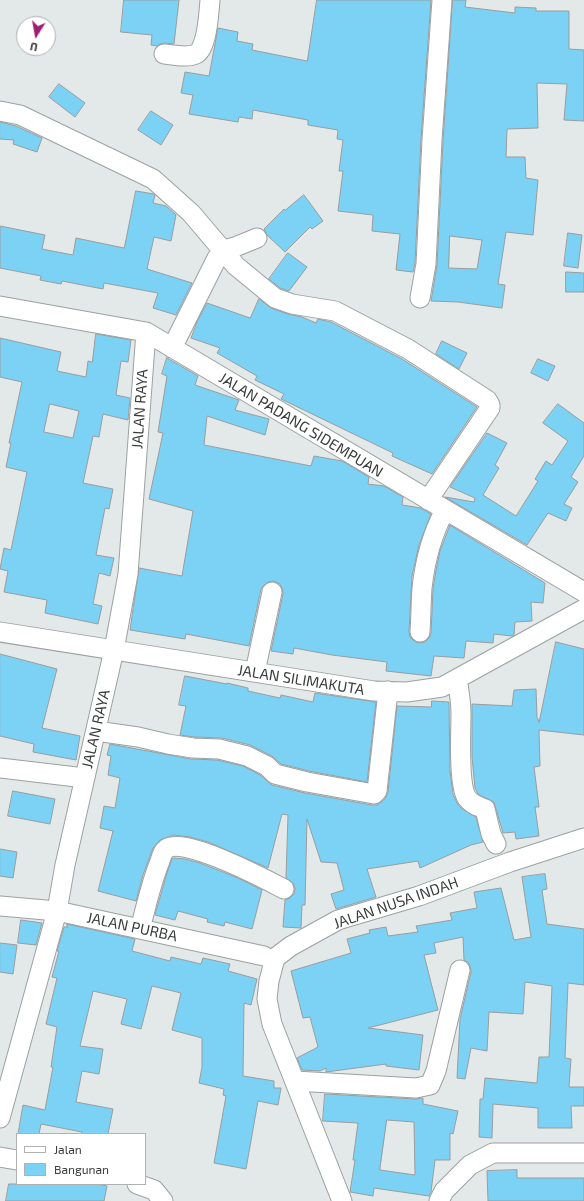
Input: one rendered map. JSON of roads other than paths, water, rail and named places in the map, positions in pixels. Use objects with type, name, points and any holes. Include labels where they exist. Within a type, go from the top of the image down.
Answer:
[{"type":"street","points":[[164,54],[186,56],[196,54],[202,48],[210,0]]},
{"type":"street","points":[[420,298],[426,264],[432,140],[442,0]]},
{"type":"street","points":[[0,110],[20,115],[152,179],[191,213],[236,266],[275,298],[292,304],[335,311],[408,349],[487,400],[490,408],[428,500]]},
{"type":"street","points":[[172,348],[217,258],[223,250],[257,238]]},
{"type":"street","name":"JALAN PADANG SIDEMPUAN","points":[[0,306],[146,332],[584,592]]},
{"type":"street","name":"JALAN RAYA","points":[[0,1118],[57,911],[65,865],[114,650],[128,574],[146,332]]},
{"type":"street","points":[[420,632],[422,588],[430,547],[437,524],[445,510]]},
{"type":"street","points":[[255,672],[272,592]]},
{"type":"street","name":"JALAN SILIMAKUTA","points":[[0,632],[374,691],[407,692],[442,687],[584,609]]},
{"type":"street","points":[[457,679],[460,706],[460,746],[464,791],[472,803],[485,809],[491,834],[496,844]]},
{"type":"street","points":[[96,731],[138,737],[193,748],[219,749],[247,756],[267,766],[275,774],[307,782],[374,794],[377,791],[388,692]]},
{"type":"street","points":[[0,768],[85,778]]},
{"type":"street","name":"JALAN NUSA INDAH","points":[[342,1201],[272,1024],[267,999],[269,981],[275,958],[291,946],[338,920],[419,896],[510,862],[584,838]]},
{"type":"street","points":[[140,929],[155,872],[165,849],[172,845],[189,848],[242,868],[284,888]]},
{"type":"street","name":"JALAN PURBA","points":[[0,906],[57,911],[264,956]]},
{"type":"street","points":[[295,1081],[416,1088],[430,1085],[436,1071],[460,970]]},
{"type":"street","points":[[439,1201],[444,1191],[470,1165],[493,1153],[584,1153]]},
{"type":"street","points":[[0,1157],[16,1160]]},
{"type":"street","points":[[140,1185],[154,1190],[164,1201]]}]
